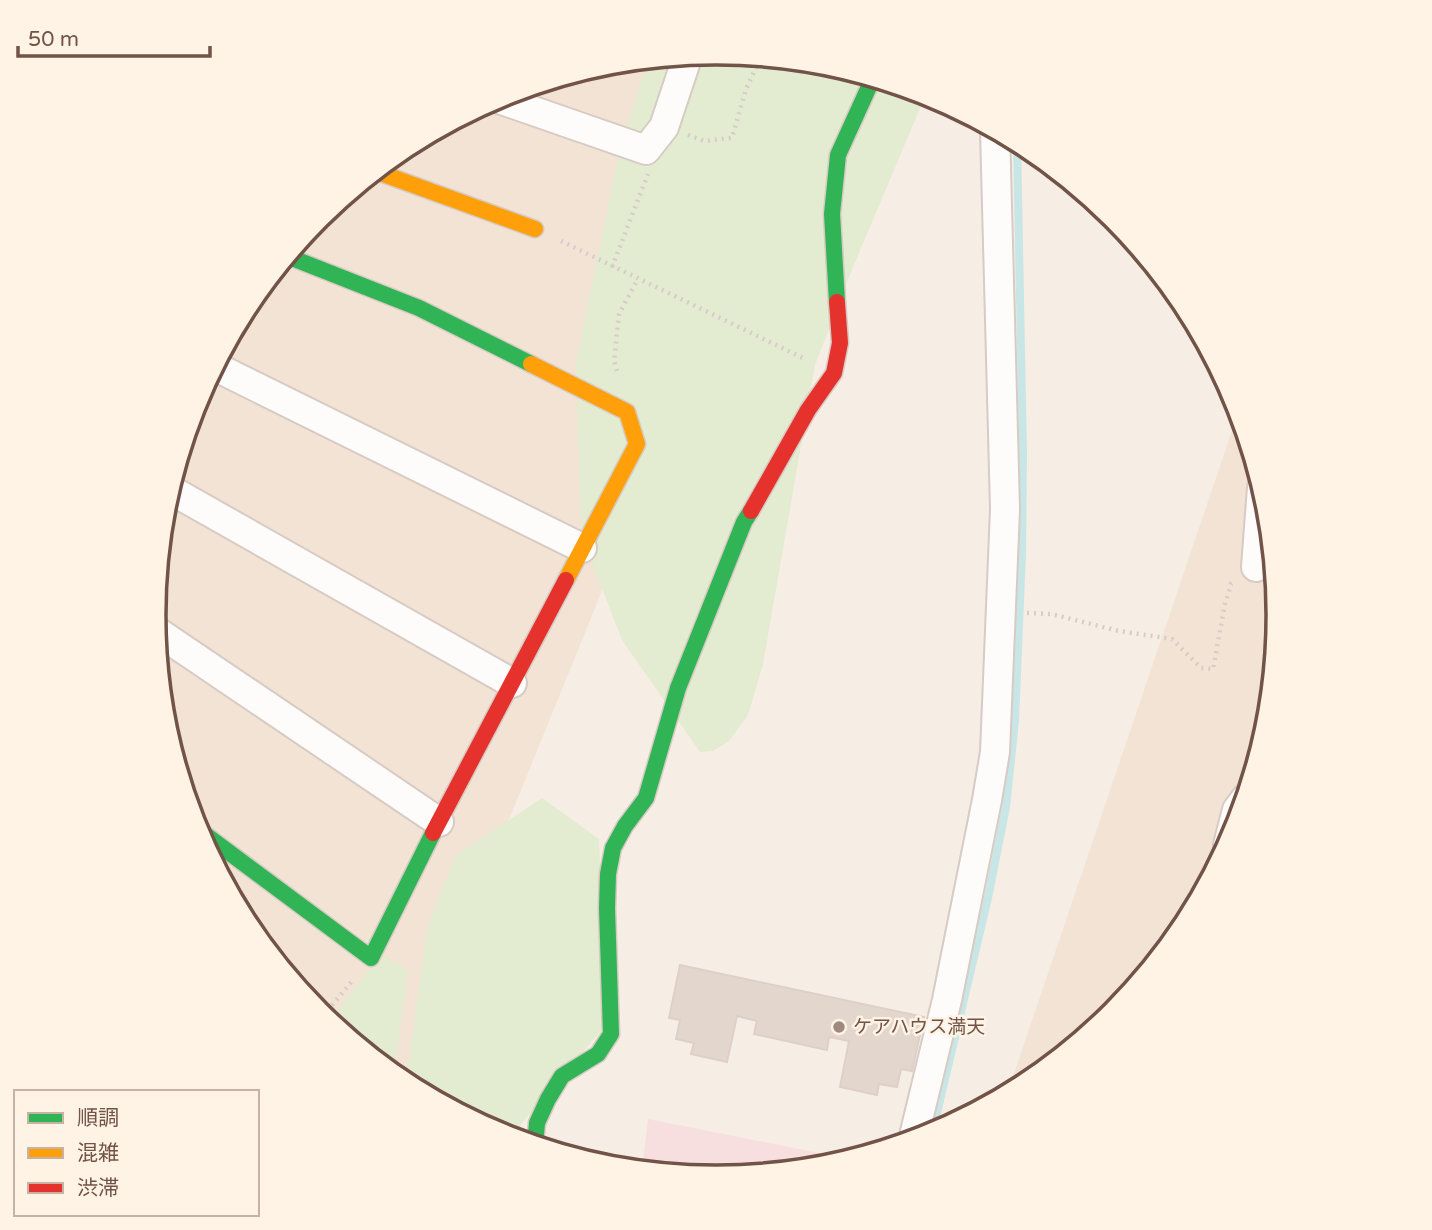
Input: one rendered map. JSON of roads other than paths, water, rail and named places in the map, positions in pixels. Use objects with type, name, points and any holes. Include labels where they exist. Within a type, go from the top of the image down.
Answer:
[{"type":"street","points":[[513,104],[646,150],[664,127],[684,66]]},
{"type":"street","points":[[536,1135],[537,1123],[562,1076],[598,1054],[611,1034],[607,908],[608,874],[613,848],[625,826],[646,798],[678,688],[744,522],[808,410],[834,373],[841,343],[832,214],[838,156],[869,87]]},
{"type":"street","points":[[916,1127],[947,1000],[995,752],[1005,509],[995,141]]},
{"type":"street","points":[[385,175],[535,229]]},
{"type":"street","points":[[215,842],[371,958],[439,822],[637,444],[627,412],[419,308],[296,259]]},
{"type":"street","points":[[223,370],[582,548]]},
{"type":"street","points":[[179,495],[512,683]]},
{"type":"street","points":[[1256,567],[1259,526]]},
{"type":"street","points":[[167,638],[439,822]]},
{"type":"waterway","points":[[935,1119],[988,898],[1006,807],[1015,721],[1023,454],[1017,154]]},
{"type":"place","name":"ケアハウス満天","points":[[839,1027]]}]
